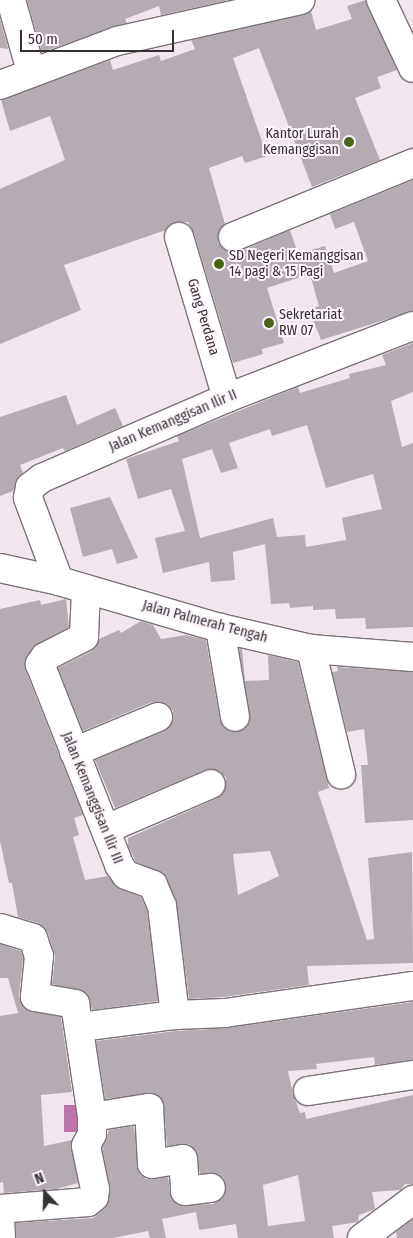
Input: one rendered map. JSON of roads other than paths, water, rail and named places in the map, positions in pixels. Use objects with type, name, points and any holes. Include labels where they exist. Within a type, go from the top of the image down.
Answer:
[{"type":"street","points":[[11,0],[31,71]]},
{"type":"street","points":[[0,85],[31,71],[117,41],[300,0]]},
{"type":"street","points":[[381,0],[413,68]]},
{"type":"street","points":[[233,238],[413,163]]},
{"type":"street","name":"Gang Perdana","points":[[179,238],[227,398]]},
{"type":"street","name":"Jalan Kemanggisan Ilir II","points":[[59,581],[28,498],[30,487],[42,478],[227,398],[413,326]]},
{"type":"street","name":"Jalan Palmerah Tengah","points":[[0,568],[59,581],[220,628],[311,649],[413,657]]},
{"type":"street","name":"Jalan Kemanggisan Ilir III","points":[[86,589],[84,637],[44,657],[40,664],[122,870],[135,880],[153,885],[162,906],[175,1015]]},
{"type":"street","points":[[220,628],[235,717]]},
{"type":"street","points":[[311,649],[341,774]]},
{"type":"street","points":[[74,752],[158,717]]},
{"type":"street","points":[[106,829],[211,784]]},
{"type":"street","points":[[0,928],[33,938],[39,956],[35,997],[42,1000],[63,1000],[75,1004],[80,1027],[92,1117],[92,1134],[86,1146],[95,1189],[92,1200],[0,1209]]},
{"type":"street","points":[[80,1027],[175,1015],[225,1013],[413,986]]},
{"type":"street","points":[[308,1090],[413,1075]]},
{"type":"street","points":[[92,1117],[149,1108],[152,1164],[183,1159],[185,1192],[211,1188]]},
{"type":"street","points":[[373,1235],[413,1200]]},
{"type":"street","points":[[0,1219],[1,1238]]},
{"type":"place","name":"Kantor Lurah Kemanggisan","points":[[349,142]]},
{"type":"place","name":"SD Negeri Kemanggisan 14 pagi & 15 Pagi","points":[[219,264]]},
{"type":"place","name":"Sekretariat RW 07","points":[[269,323]]}]
